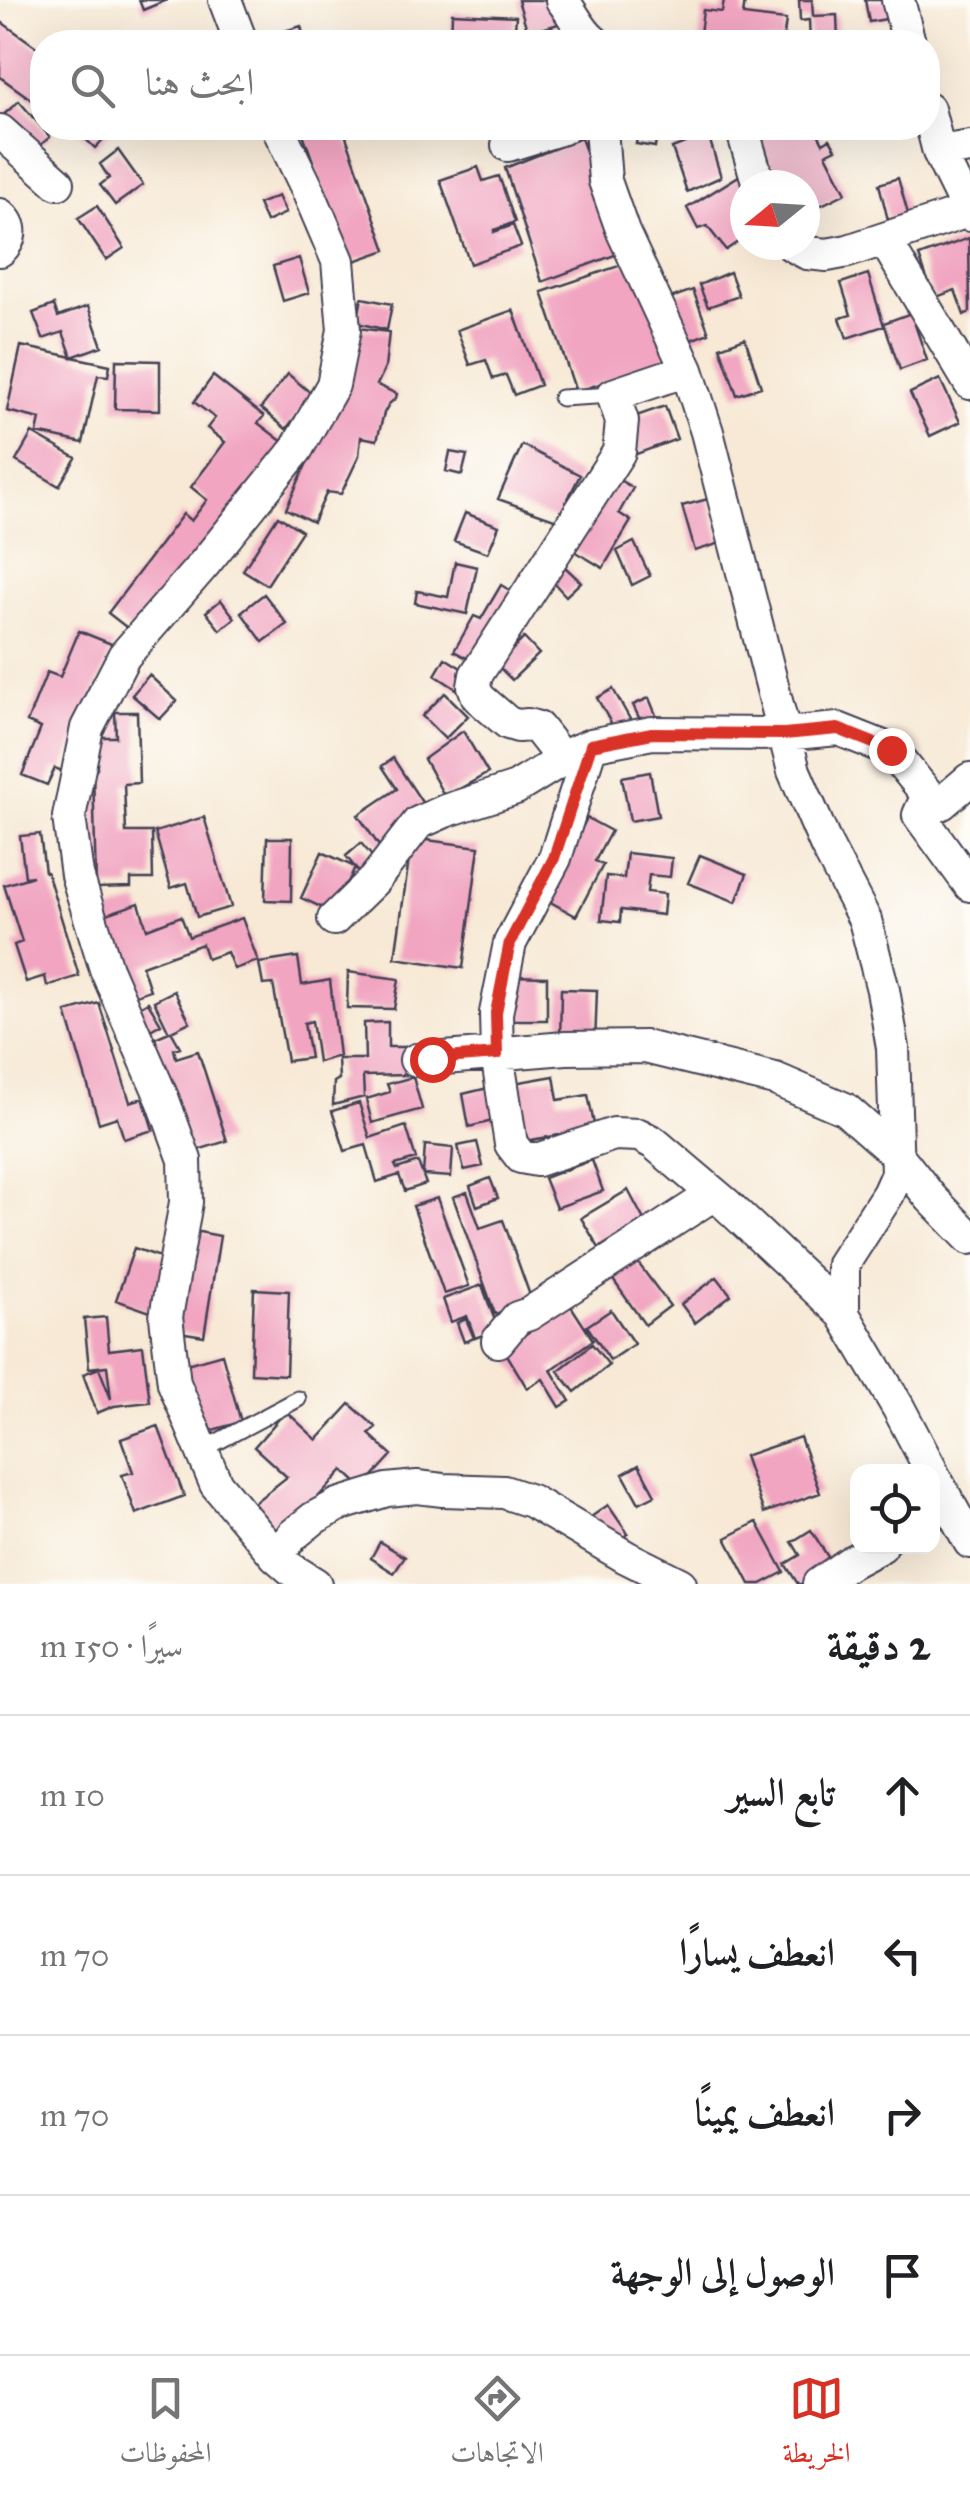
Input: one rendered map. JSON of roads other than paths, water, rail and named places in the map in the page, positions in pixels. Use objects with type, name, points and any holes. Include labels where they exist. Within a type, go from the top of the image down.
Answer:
[{"type":"street","points":[[225,0],[236,30]]},
{"type":"street","points":[[562,0],[582,30]]},
{"type":"street","points":[[898,0],[906,30]]},
{"type":"street","points":[[820,254],[848,251],[969,213],[954,149],[940,127]]},
{"type":"street","points":[[0,131],[58,183]]},
{"type":"street","points":[[284,140],[338,261],[344,330],[333,386],[296,450],[124,656],[87,728],[69,817],[76,875],[106,970],[185,1160],[186,1202],[166,1318],[174,1383],[216,1484],[276,1556],[316,1584]]},
{"type":"street","points":[[508,146],[526,140]]},
{"type":"street","points":[[602,140],[605,181],[623,232],[687,370],[707,432],[794,772],[865,920],[883,990],[893,1048],[897,1174],[843,1264],[843,1314]]},
{"type":"street","points":[[746,140],[755,170]]},
{"type":"street","points":[[0,215],[10,232],[0,250]]},
{"type":"street","points":[[884,239],[970,383]]},
{"type":"street","points":[[577,752],[538,728],[504,720],[478,697],[474,681],[619,452],[622,422],[613,395],[687,370]]},
{"type":"street","points":[[334,919],[374,880],[418,823],[516,788],[577,752],[652,733],[784,734],[838,729],[891,750],[928,796],[919,815]]},
{"type":"street","points":[[577,752],[554,858],[510,942],[496,1013],[497,1054],[511,1144],[521,1157],[537,1160],[614,1134],[640,1134],[654,1143],[843,1314],[928,1464]]},
{"type":"street","points":[[919,815],[942,803],[970,778]]},
{"type":"street","points":[[919,815],[970,885]]},
{"type":"street","points":[[416,1060],[566,1048],[645,1048],[774,1079],[845,1109],[896,1154],[930,1198],[970,1238]]},
{"type":"street","points":[[498,1341],[517,1318],[529,1314],[714,1194]]},
{"type":"street","points":[[276,1556],[314,1518],[338,1505],[387,1490],[417,1486],[504,1492],[531,1501],[680,1584]]},
{"type":"street","points":[[940,1486],[969,1537]]},
{"type":"street","points":[[940,1535],[969,1537]]},
{"type":"street","points":[[819,1584],[866,1554]]},
{"type":"lane","points":[[561,398],[613,395]]},
{"type":"lane","points":[[202,1450],[298,1399]]}]
